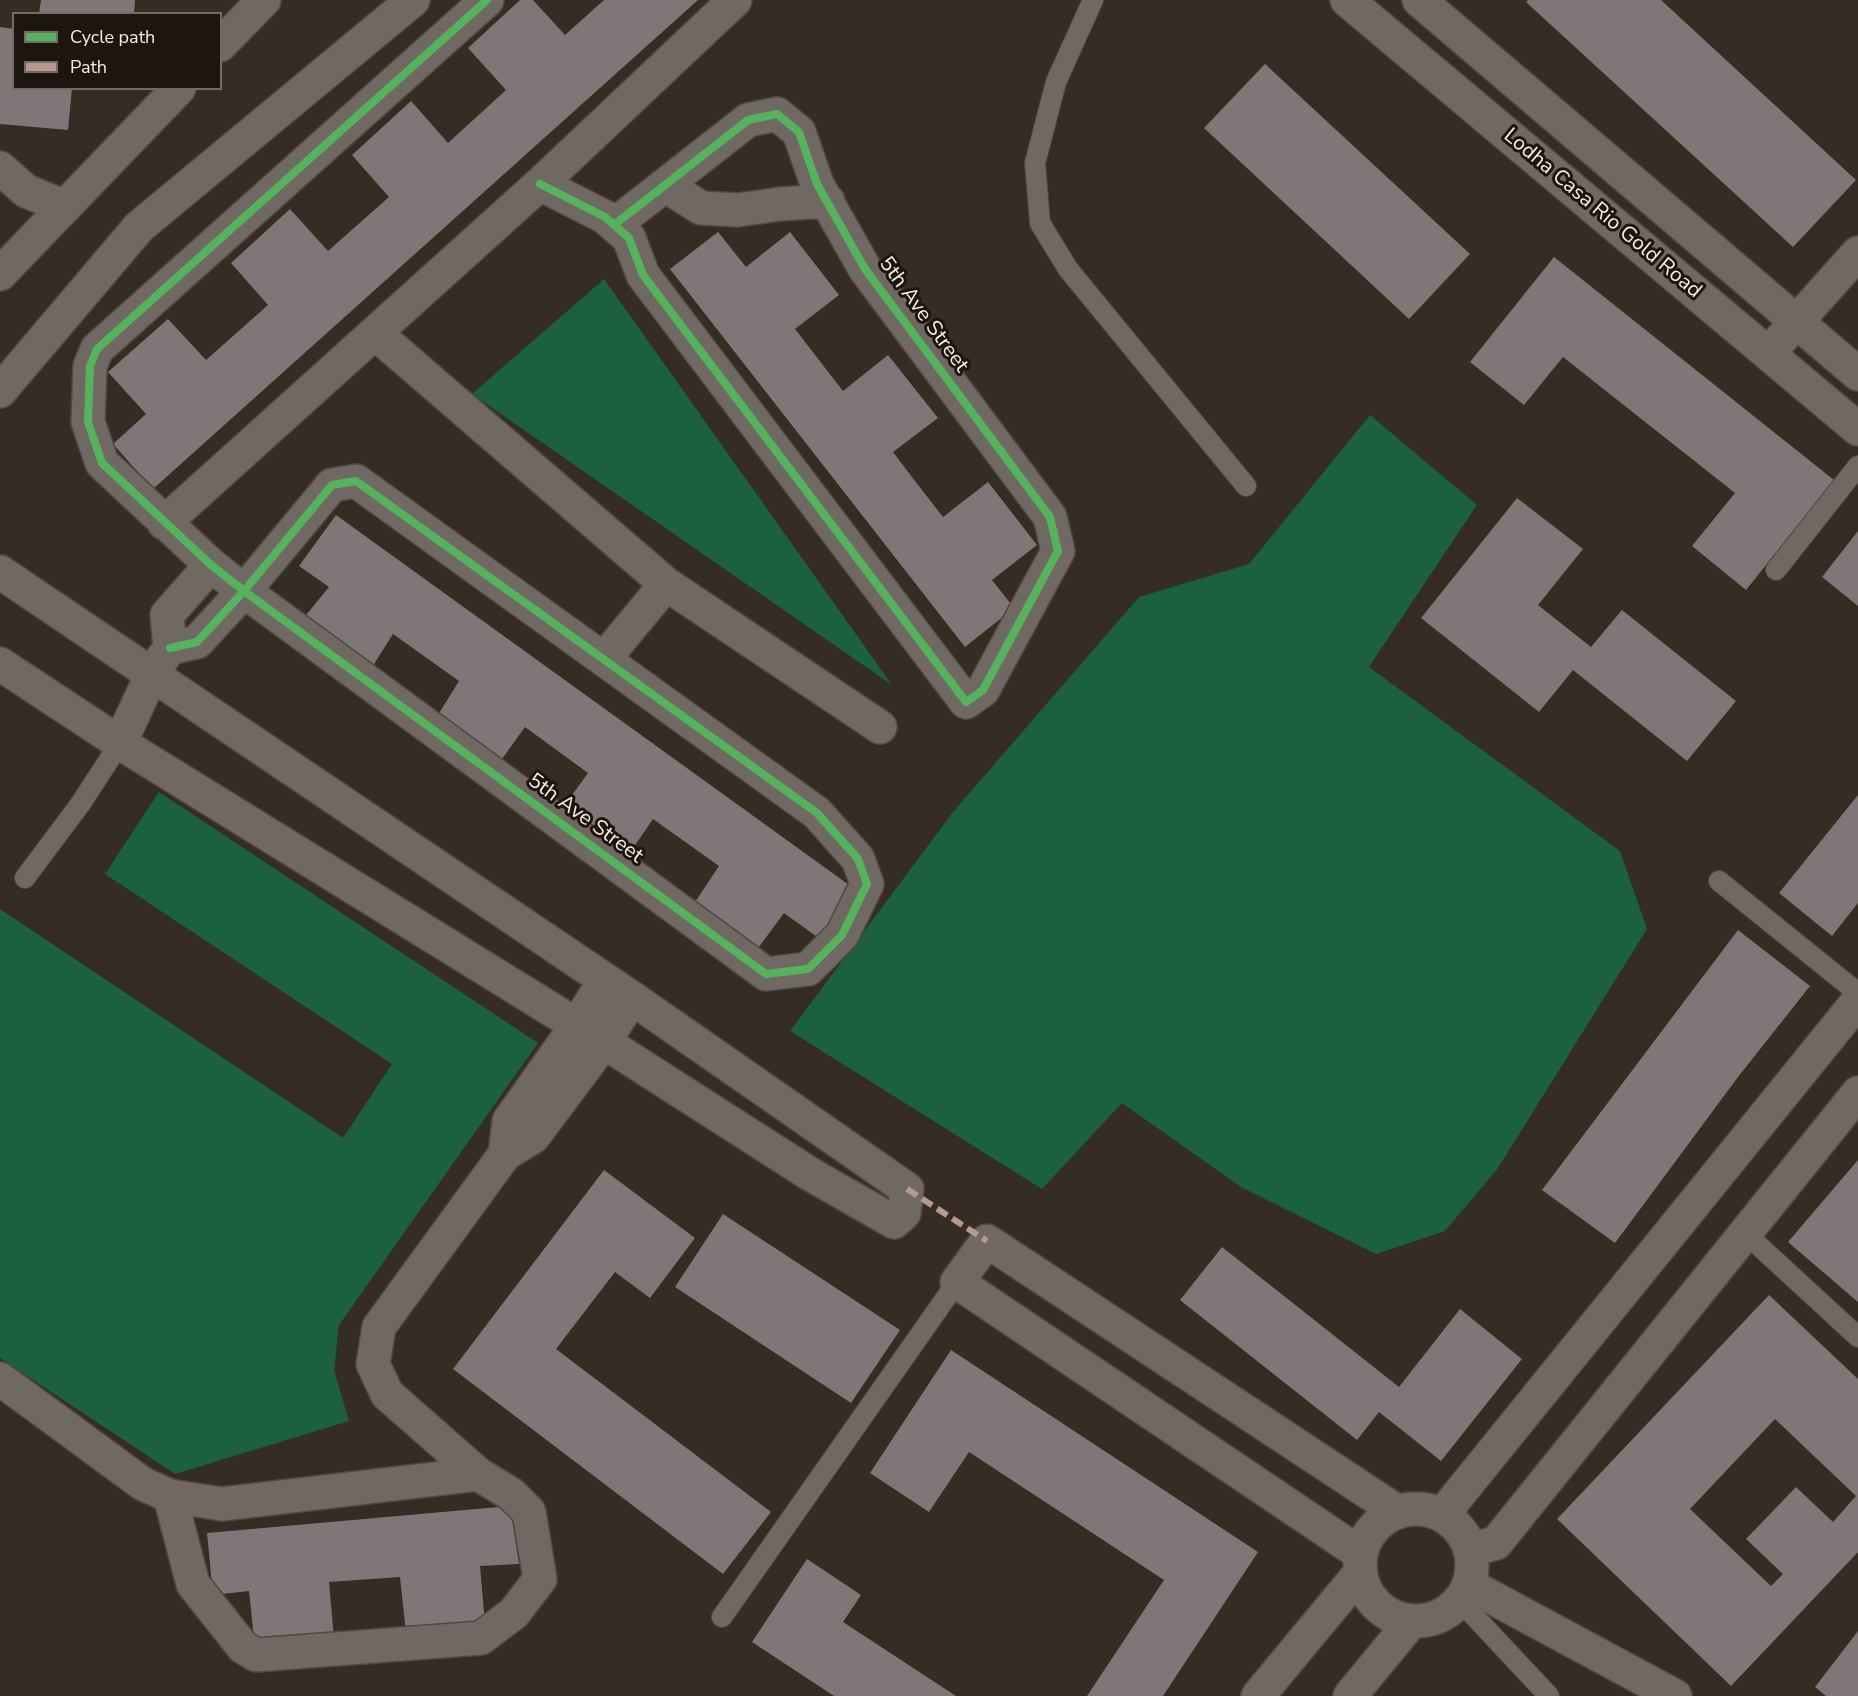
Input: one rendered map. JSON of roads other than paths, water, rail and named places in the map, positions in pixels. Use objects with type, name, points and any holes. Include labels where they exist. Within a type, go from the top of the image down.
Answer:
[{"type":"street","points":[[222,43],[264,0]]},
{"type":"street","points":[[0,391],[139,227],[413,0]]},
{"type":"street","name":"5th Ave Street","points":[[487,0],[97,349],[90,366],[88,422],[102,463],[164,523],[228,578],[766,974],[808,969],[842,934],[867,884],[858,860],[817,813],[604,659]]},
{"type":"street","points":[[164,523],[540,184],[735,0]]},
{"type":"street","name":"Lodha Casa Rio Gold Road","points":[[1347,0],[1858,429]]},
{"type":"street","name":"Lodha Casa Rio Gold Road","points":[[1419,0],[1858,374]]},
{"type":"street","points":[[0,274],[177,90]]},
{"type":"street","name":"5th Ave Street","points":[[777,114],[799,132],[817,184],[865,269],[1050,517],[1058,551],[983,690],[966,702],[643,275],[629,238],[615,225],[748,120],[777,114]]},
{"type":"street","points":[[0,168],[26,191],[65,207]]},
{"type":"street","points":[[540,184],[605,217],[615,225]]},
{"type":"street","points":[[665,185],[701,208],[738,210],[828,201]]},
{"type":"street","points":[[1768,353],[1858,253]]},
{"type":"street","points":[[375,333],[666,584],[880,727]]},
{"type":"street","points":[[120,743],[161,661],[197,642],[228,578],[332,485],[356,481],[604,659],[666,584]]},
{"type":"street","points":[[0,572],[161,661],[605,980],[908,1189],[904,1214],[894,1221],[810,1174],[577,1025],[120,743],[0,664]]},
{"type":"street","points":[[505,1154],[509,1121],[577,1025],[605,980]]},
{"type":"street","points":[[170,1496],[193,1584],[243,1647],[256,1655],[481,1638],[514,1613],[540,1579],[529,1512],[511,1494],[478,1474],[387,1394],[373,1364],[379,1327],[505,1154],[533,1137],[604,1042],[632,998]]},
{"type":"street","points":[[1442,1515],[1858,1001]]},
{"type":"street","points":[[1470,1550],[1496,1543],[1858,1093]]},
{"type":"street","points":[[1258,1696],[1360,1564],[1368,1536],[1380,1521],[1398,1512],[1416,1509],[1434,1511],[1450,1520],[1463,1533],[1470,1550],[1473,1567],[1464,1593],[1446,1613],[1429,1620],[1411,1622],[1394,1617],[1377,1606],[1366,1591],[1360,1564],[957,1282],[987,1241],[1398,1512]]},
{"type":"street","points":[[3,1387],[143,1484],[170,1496],[222,1504],[478,1474]]},
{"type":"street","points":[[1464,1593],[1675,1696]]},
{"type":"street","points":[[1350,1696],[1411,1622]]},
{"type":"lane","points":[[1093,0],[1056,82],[1035,164],[1040,223],[1068,269],[1246,486]]},
{"type":"lane","points":[[1776,570],[1858,466]]},
{"type":"lane","points":[[25,878],[81,803],[120,743]]},
{"type":"lane","points":[[1719,881],[1858,993]]},
{"type":"lane","points":[[1745,1233],[1858,1337]]},
{"type":"lane","points":[[722,1617],[957,1282]]},
{"type":"lane","points":[[1464,1593],[1549,1696]]}]
